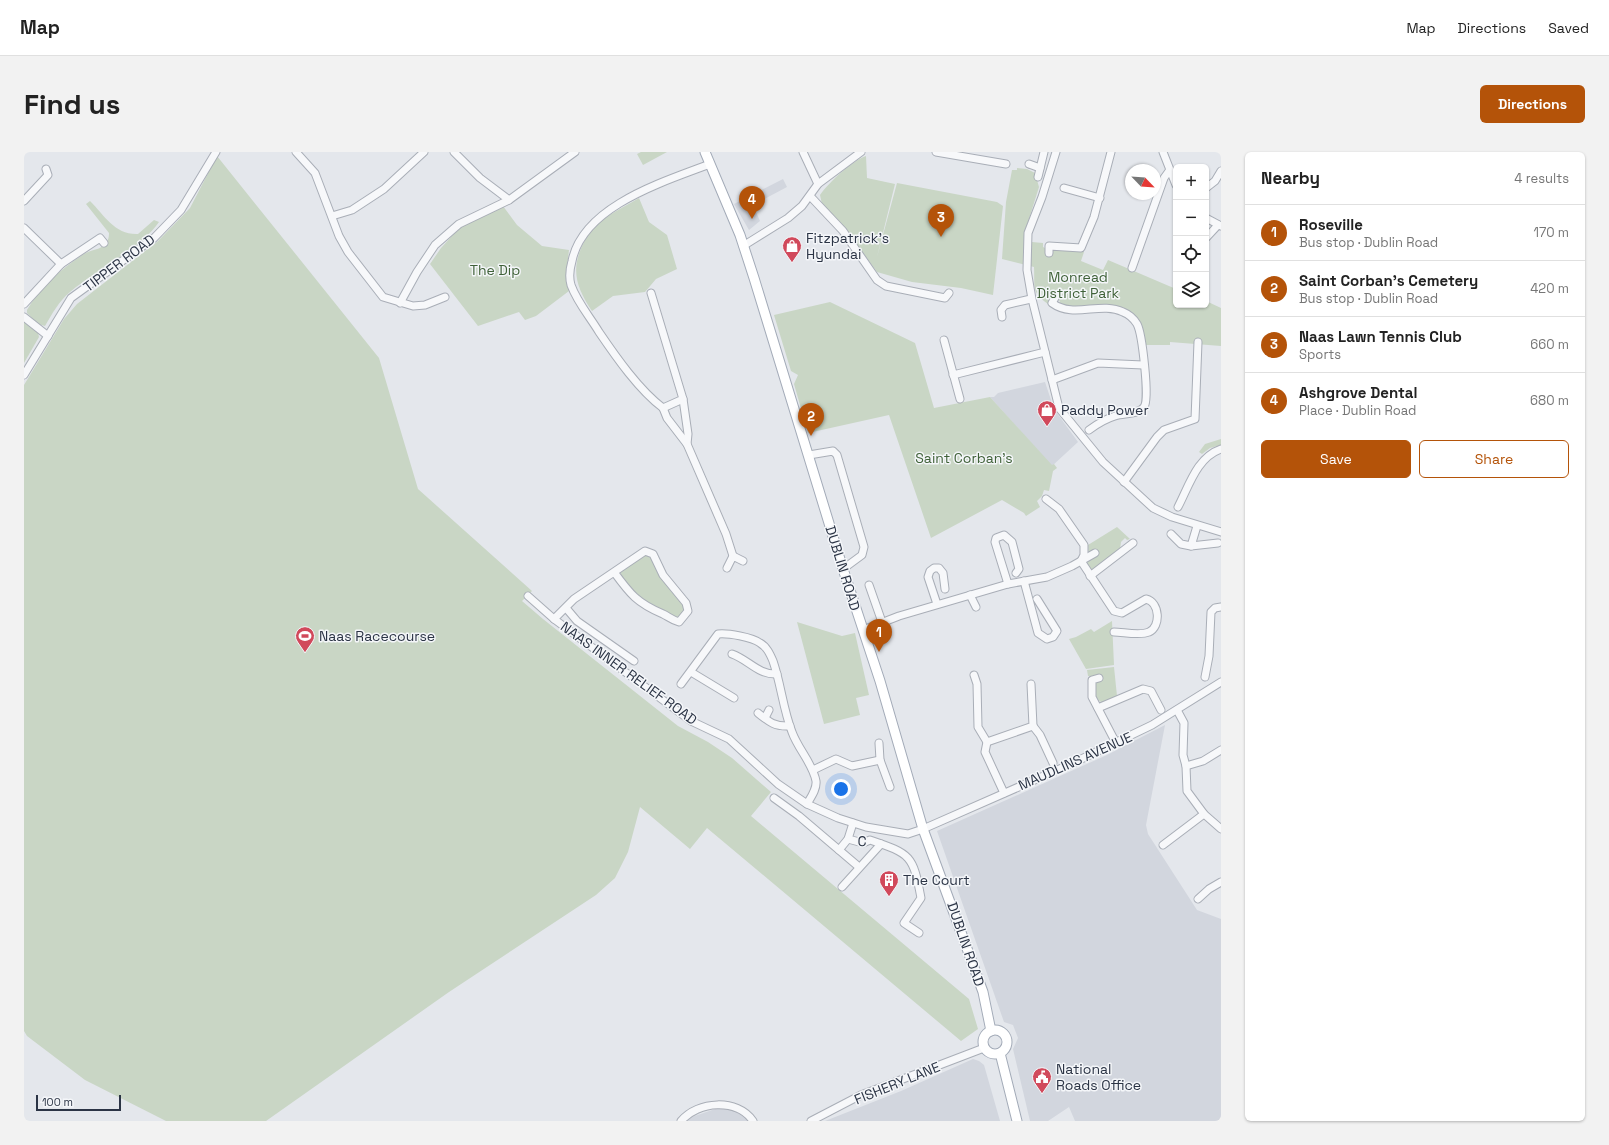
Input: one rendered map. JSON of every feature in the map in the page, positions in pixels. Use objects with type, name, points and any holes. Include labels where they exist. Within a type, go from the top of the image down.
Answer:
[{"type":"main road","name":"DUBLIN ROAD","points":[[705,152],[743,246],[809,455],[923,829],[983,992],[991,1031]]},
{"type":"main road","points":[[991,1031],[1000,1031],[1006,1038],[1006,1048],[1000,1054],[992,1054],[984,1048],[984,1036],[991,1031]]},
{"type":"main road","points":[[1000,1054],[1017,1121]]},
{"type":"street","name":"TIPPER ROAD","points":[[24,375],[71,298],[154,238],[182,210],[216,152]]},
{"type":"street","points":[[296,152],[315,173],[332,216],[338,236],[348,252],[383,297],[400,303],[425,305],[445,298]]},
{"type":"street","points":[[332,216],[352,210],[384,189],[424,152]]},
{"type":"street","points":[[454,152],[480,178],[509,200]]},
{"type":"street","points":[[400,303],[417,272],[435,245],[459,224],[509,200],[575,152]]},
{"type":"street","points":[[803,152],[818,184]]},
{"type":"street","points":[[743,246],[788,218],[810,196],[818,184],[861,152]]},
{"type":"street","points":[[936,152],[1006,164]]},
{"type":"street","points":[[1038,177],[1044,152]]},
{"type":"street","points":[[1056,152],[1042,197],[1028,233],[1027,270],[1032,299],[1059,408],[1103,462],[1152,508],[1197,526],[1221,532]]},
{"type":"street","points":[[1049,254],[1049,246],[1081,248],[1100,198],[1111,152]]},
{"type":"street","points":[[1163,152],[1173,179]]},
{"type":"street","points":[[710,164],[644,190],[593,221],[576,244],[571,264],[571,284],[580,302],[607,342],[651,399],[663,408],[667,418],[687,444],[726,534],[733,556],[727,568]]},
{"type":"street","points":[[1028,164],[1040,168]]},
{"type":"street","points":[[24,201],[48,175],[46,169]]},
{"type":"street","points":[[1132,268],[1164,178],[1169,171]]},
{"type":"street","points":[[1209,186],[1215,181],[1221,171]]},
{"type":"street","points":[[1064,188],[1100,198]]},
{"type":"street","points":[[810,196],[843,231],[877,280],[886,286],[928,295],[945,298],[949,293]]},
{"type":"street","points":[[1208,236],[1219,226],[1209,220]]},
{"type":"street","points":[[24,228],[61,264]]},
{"type":"street","points":[[24,304],[61,264],[100,238],[104,243]]},
{"type":"street","points":[[651,293],[683,399],[688,434],[687,444]]},
{"type":"street","points":[[1056,296],[1052,303],[1065,310],[1078,311],[1107,308],[1123,312],[1130,316],[1137,324],[1142,344],[1146,387],[1146,404],[1144,408],[1138,412],[1117,415],[1100,422],[1089,430]]},
{"type":"street","points":[[1002,317],[1001,310],[1005,305],[1032,299]]},
{"type":"street","points":[[24,317],[48,336]]},
{"type":"street","points":[[944,340],[960,399]]},
{"type":"street","points":[[1124,482],[1157,437],[1164,430],[1195,419],[1198,342]]},
{"type":"street","points":[[953,375],[1045,352]]},
{"type":"street","points":[[1052,380],[1098,363],[1143,365]]},
{"type":"street","points":[[663,408],[683,399]]},
{"type":"street","points":[[1178,507],[1206,457],[1221,449]]},
{"type":"street","points":[[809,455],[832,451],[837,455],[864,547],[862,555],[843,569]]},
{"type":"street","points":[[1046,499],[1059,509],[1084,545],[1084,555],[1081,562]]},
{"type":"street","points":[[1191,546],[1197,526]]},
{"type":"street","points":[[1171,534],[1181,544],[1191,546],[1218,543]]},
{"type":"street","points":[[1008,584],[995,542],[996,538],[1004,535],[1012,542],[1019,569],[1016,573]]},
{"type":"street","points":[[1090,576],[1133,542]]},
{"type":"street","points":[[554,619],[574,599],[645,551],[653,554],[662,574],[686,603],[688,611],[679,622],[651,609],[630,594],[614,572]]},
{"type":"street","points":[[863,630],[882,622],[937,604],[1008,584],[1047,576],[1081,562],[1095,553]]},
{"type":"street","points":[[733,556],[743,561]]},
{"type":"street","points":[[1081,562],[1114,611],[1122,613],[1146,599],[1152,600],[1156,605],[1157,611],[1153,630],[1147,633],[1114,632]]},
{"type":"street","points":[[937,604],[928,577],[930,571],[934,568],[939,568],[943,573],[945,589]]},
{"type":"street","points":[[1024,581],[1038,633],[1047,639],[1053,637],[1057,631],[1036,599]]},
{"type":"street","points":[[869,585],[882,622]]},
{"type":"street","points":[[970,595],[976,606]]},
{"type":"street","name":"NAAS INNER RELIEF ROAD","points":[[528,596],[554,619],[691,721],[729,739],[778,784],[807,804],[853,823],[895,833],[908,834],[923,829]]},
{"type":"street","points":[[1204,677],[1209,656],[1211,612],[1215,608],[1221,607]]},
{"type":"street","points":[[566,608],[577,621],[634,661]]},
{"type":"street","points":[[681,684],[718,634],[728,633],[760,642],[768,651],[777,674],[790,726],[797,745],[813,770],[816,786],[807,804]]},
{"type":"street","points":[[732,654],[741,654],[766,674],[777,674]]},
{"type":"street","points":[[691,672],[722,686],[734,698]]},
{"type":"street","points":[[974,675],[977,684],[978,727],[987,742],[985,752],[1004,793]]},
{"type":"street","points":[[1099,678],[1092,680],[1092,697],[1116,743]]},
{"type":"street","name":"MAUDLINS AVENUE","points":[[923,829],[1116,743],[1152,725],[1221,682]]},
{"type":"street","points":[[1031,684],[1033,726],[1040,735],[1053,762]]},
{"type":"street","points":[[1098,708],[1143,689],[1151,691],[1162,710]]},
{"type":"street","points":[[764,718],[770,710]]},
{"type":"street","points":[[1177,710],[1184,723],[1183,755],[1186,766],[1187,791],[1204,814],[1221,829]]},
{"type":"street","points":[[758,713],[772,724],[780,727],[790,726]]},
{"type":"street","points":[[987,742],[1033,726]]},
{"type":"street","points":[[878,743],[880,760],[890,787]]},
{"type":"street","points":[[1186,766],[1203,761],[1221,750]]},
{"type":"street","points":[[813,770],[836,759],[852,766],[880,760]]},
{"type":"street","points":[[777,802],[799,816],[859,867]]},
{"type":"street","points":[[1163,845],[1204,814]]},
{"type":"street","points":[[840,850],[848,839],[853,823]]},
{"type":"street","name":"C","points":[[848,839],[863,843],[870,840],[899,850],[909,858],[915,872],[921,898],[904,923],[919,933]]},
{"type":"street","points":[[842,886],[881,844]]},
{"type":"street","points":[[1198,899],[1209,889],[1221,882]]},
{"type":"street","name":"FISHERY LANE","points":[[811,1121],[861,1095],[984,1048]]},
{"type":"street","points":[[682,1121],[688,1114],[722,1104],[741,1109],[753,1121]]},
{"type":"shaded area","points":[[783,179],[787,187],[753,205],[760,221],[749,230],[734,204]]},
{"type":"shaded area","points":[[1045,382],[1054,409],[1078,442],[1052,466],[990,397],[994,397],[998,393]]},
{"type":"shaded area","points":[[1165,725],[1146,825],[1148,834],[1197,910],[1221,919],[1221,1121],[1075,1121],[1069,1107],[1048,1121],[1030,1121],[1013,1049],[1018,1038],[1013,1025],[1004,1022],[937,831],[1107,755]]},
{"type":"shaded area","points":[[973,1059],[984,1065],[1000,1121],[825,1121],[901,1091]]},
{"type":"shaded area","points":[[718,1108],[732,1110],[744,1115],[748,1121],[687,1121],[689,1118]]},
{"type":"green space","points":[[641,152],[667,152],[643,165],[637,154]]},
{"type":"green space","name":"Naas Racecourse","points":[[217,156],[379,358],[418,489],[532,591],[522,601],[678,726],[708,742],[732,758],[771,792],[751,816],[969,999],[978,1029],[961,1041],[707,828],[690,849],[640,807],[628,852],[615,878],[596,895],[449,992],[266,1121],[166,1121],[85,1080],[27,1036],[24,1031],[24,385],[64,319],[77,304],[158,241],[190,208]]},
{"type":"green space","points":[[866,156],[867,178],[895,184],[877,257],[897,183],[997,202],[1003,206],[993,295],[961,288],[912,282],[877,272],[847,231],[822,204],[820,195],[841,172],[854,162]]},
{"type":"green space","name":"Monread District Park","points":[[1017,168],[1027,169],[1035,173],[1039,187],[1024,235],[1032,242],[1043,243],[1043,247],[1045,248],[1084,252],[1081,261],[1103,270],[1108,260],[1173,288],[1173,308],[1209,308],[1209,302],[1221,308],[1221,346],[1170,342],[1170,345],[1146,345],[1140,323],[1131,313],[1061,305],[1058,297],[1054,295],[1048,304],[1043,300],[1036,292],[1034,284],[1034,267],[1002,259],[1006,202],[1012,170],[1017,170]]},
{"type":"green space","points":[[639,198],[649,222],[667,235],[677,269],[656,279],[645,292],[613,296],[592,311],[582,294],[577,278],[577,261],[584,242],[591,230],[602,220]]},
{"type":"green space","points":[[90,201],[111,224],[123,231],[138,234],[154,220],[159,222],[151,232],[130,250],[62,299],[45,326],[38,324],[27,313],[27,310],[38,294],[68,265],[86,253],[101,247],[108,240],[109,233],[86,204]]},
{"type":"green space","name":"The Dip","points":[[503,206],[517,225],[542,246],[569,250],[566,277],[569,291],[536,316],[525,320],[519,312],[478,326],[430,264],[441,248],[461,226]]},
{"type":"green space","name":"Saint Corban's","points":[[830,302],[915,343],[934,408],[990,397],[1052,465],[1054,464],[1057,468],[1053,471],[1049,491],[1044,490],[1042,496],[1037,501],[1040,507],[1026,516],[1024,513],[1002,500],[931,538],[889,415],[808,433],[794,384],[798,375],[791,371],[774,315]]},
{"type":"green space","points":[[24,322],[38,333],[39,337],[24,363]]},
{"type":"green space","points":[[1221,439],[1221,445],[1210,448],[1202,454],[1199,452],[1205,444]]},
{"type":"green space","points":[[1117,527],[1130,539],[1127,540],[1125,538],[1121,542],[1120,549],[1091,572],[1086,565],[1089,560],[1088,545]]},
{"type":"green space","points":[[646,553],[649,553],[664,581],[676,596],[684,603],[685,609],[679,617],[673,616],[639,596],[623,579],[620,572]]},
{"type":"green space","points":[[1112,621],[1114,665],[1086,669],[1069,639],[1091,629],[1094,632]]},
{"type":"green space","points":[[797,622],[842,636],[855,633],[869,695],[856,698],[860,715],[824,724]]},
{"type":"green space","points":[[1114,667],[1117,696],[1101,702],[1098,700],[1096,694],[1094,676],[1088,676],[1087,670]]},
{"type":"place","name":"Ashgrove Dental","points":[[752,219]]},
{"type":"place","name":"Naas Lawn Tennis Club","points":[[941,237]]},
{"type":"place","name":"Fitzpatrick's Hyundai","points":[[792,263]]},
{"type":"place","name":"Paddy Power","points":[[1047,427]]},
{"type":"place","name":"Saint Corban's Cemetery","points":[[811,436]]},
{"type":"place","name":"Roseville","points":[[879,652]]},
{"type":"place","name":"Naas Racecourse","points":[[305,653]]},
{"type":"place","name":"The Court","points":[[889,897]]},
{"type":"place","name":"National Roads Office","points":[[1042,1094]]}]
